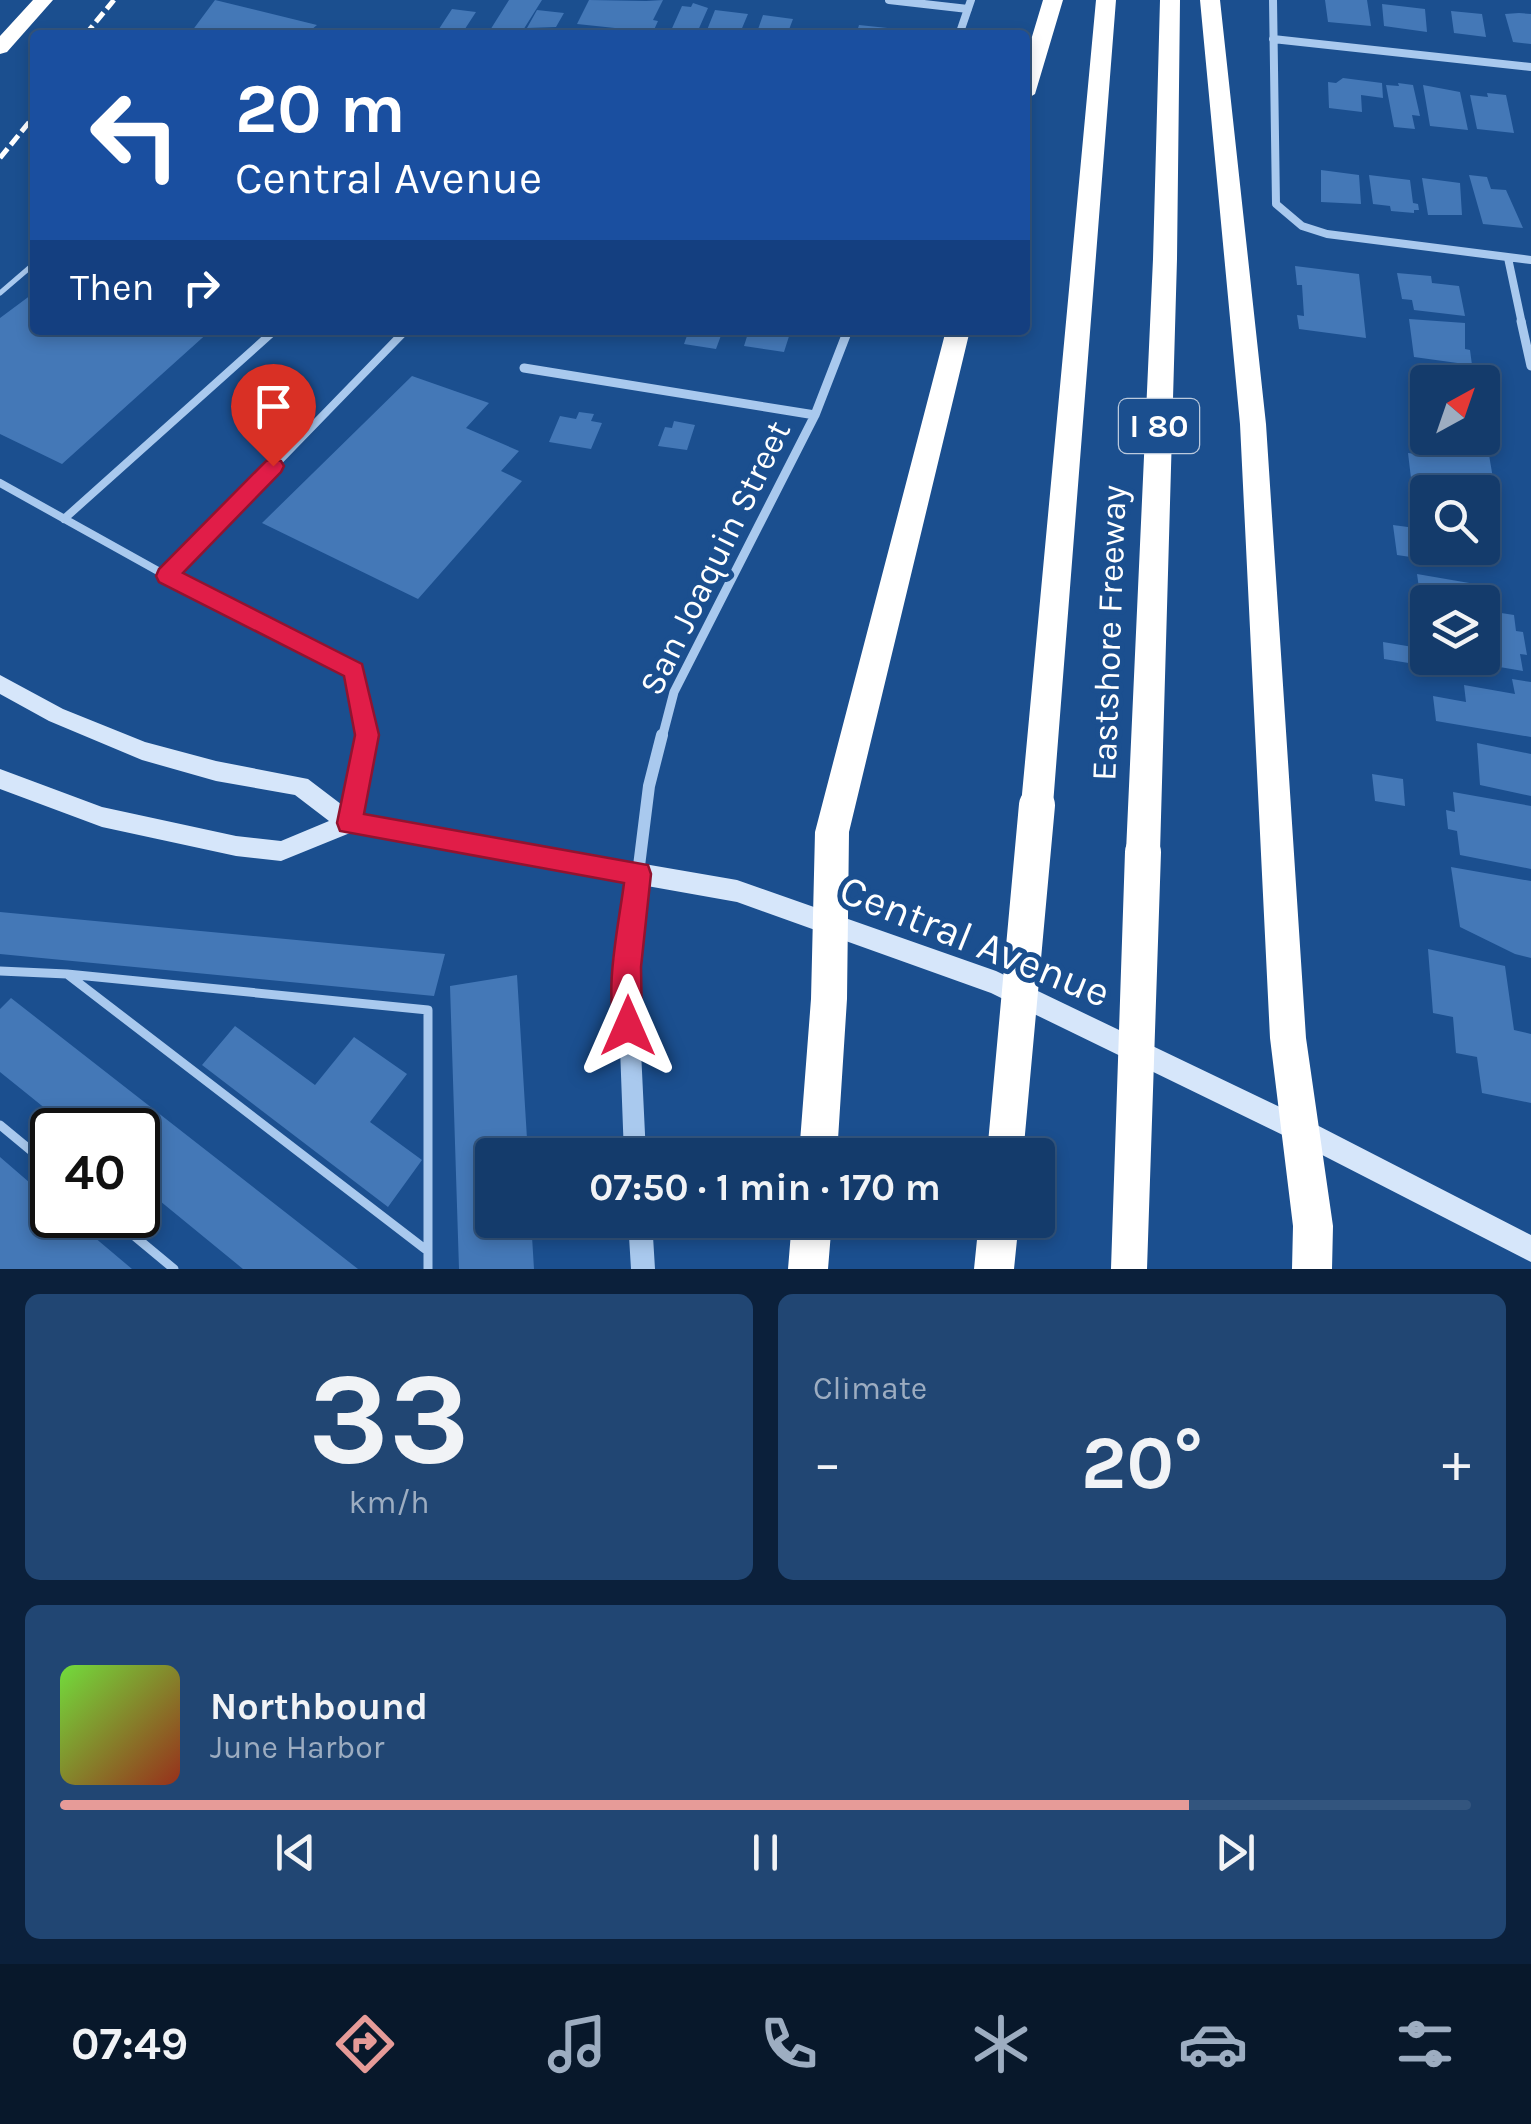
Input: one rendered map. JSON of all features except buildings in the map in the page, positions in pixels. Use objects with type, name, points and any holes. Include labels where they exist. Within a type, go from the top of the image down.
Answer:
[{"type":"highway","points":[[0,48],[43,0]]},
{"type":"highway","points":[[1030,77],[1052,0]]},
{"type":"highway","name":"Eastshore Freeway","points":[[1007,1138],[1106,0]]},
{"type":"highway","name":"Eastshore Freeway","points":[[1129,1269],[1164,279],[1170,0]]},
{"type":"highway","points":[[1210,0],[1253,424],[1288,1038],[1313,1226],[1312,1269]]},
{"type":"highway","points":[[819,1138],[829,999],[832,832],[957,335]]},
{"type":"highway","points":[[808,1269],[811,1238]]},
{"type":"highway","points":[[994,1269],[997,1238]]},
{"type":"main road","name":"Central Avenue","points":[[0,684],[56,715],[142,751],[216,771],[300,786],[349,823],[738,891],[996,984],[1300,1130],[1531,1248]]},
{"type":"main road","points":[[0,780],[130,825],[236,846],[281,851],[349,823]]},
{"type":"street","points":[[889,0],[970,4],[961,30]]},
{"type":"street","points":[[1273,0],[1276,204],[1302,226],[1328,234],[1531,260]]},
{"type":"street","points":[[1273,39],[1531,67]]},
{"type":"street","points":[[1508,258],[1531,366]]},
{"type":"street","name":"San Joaquin Street","points":[[638,874],[649,786],[674,692],[814,415],[846,335]]},
{"type":"street","points":[[524,368],[814,415]]},
{"type":"street","points":[[167,576],[354,671],[367,735],[349,823]]},
{"type":"street","points":[[634,1138],[627,967],[638,874]]},
{"type":"street","points":[[641,1238],[643,1269]]},
{"type":"lane","points":[[0,292],[30,267]]},
{"type":"lane","points":[[64,518],[269,335]]},
{"type":"lane","points":[[0,483],[167,576],[401,335]]},
{"type":"lane","points":[[0,971],[67,974],[428,1010],[428,1269]]},
{"type":"lane","points":[[67,974],[425,1249]]},
{"type":"lane","points":[[0,1125],[30,1150]]},
{"type":"lane","points":[[137,1238],[174,1269]]},
{"type":"railway","points":[[89,30],[114,0]]},
{"type":"railway","points":[[0,158],[30,121]]},
{"type":"route","points":[[273,466],[167,576],[354,671],[367,735],[349,823],[638,874],[627,967],[628,1026]]}]
